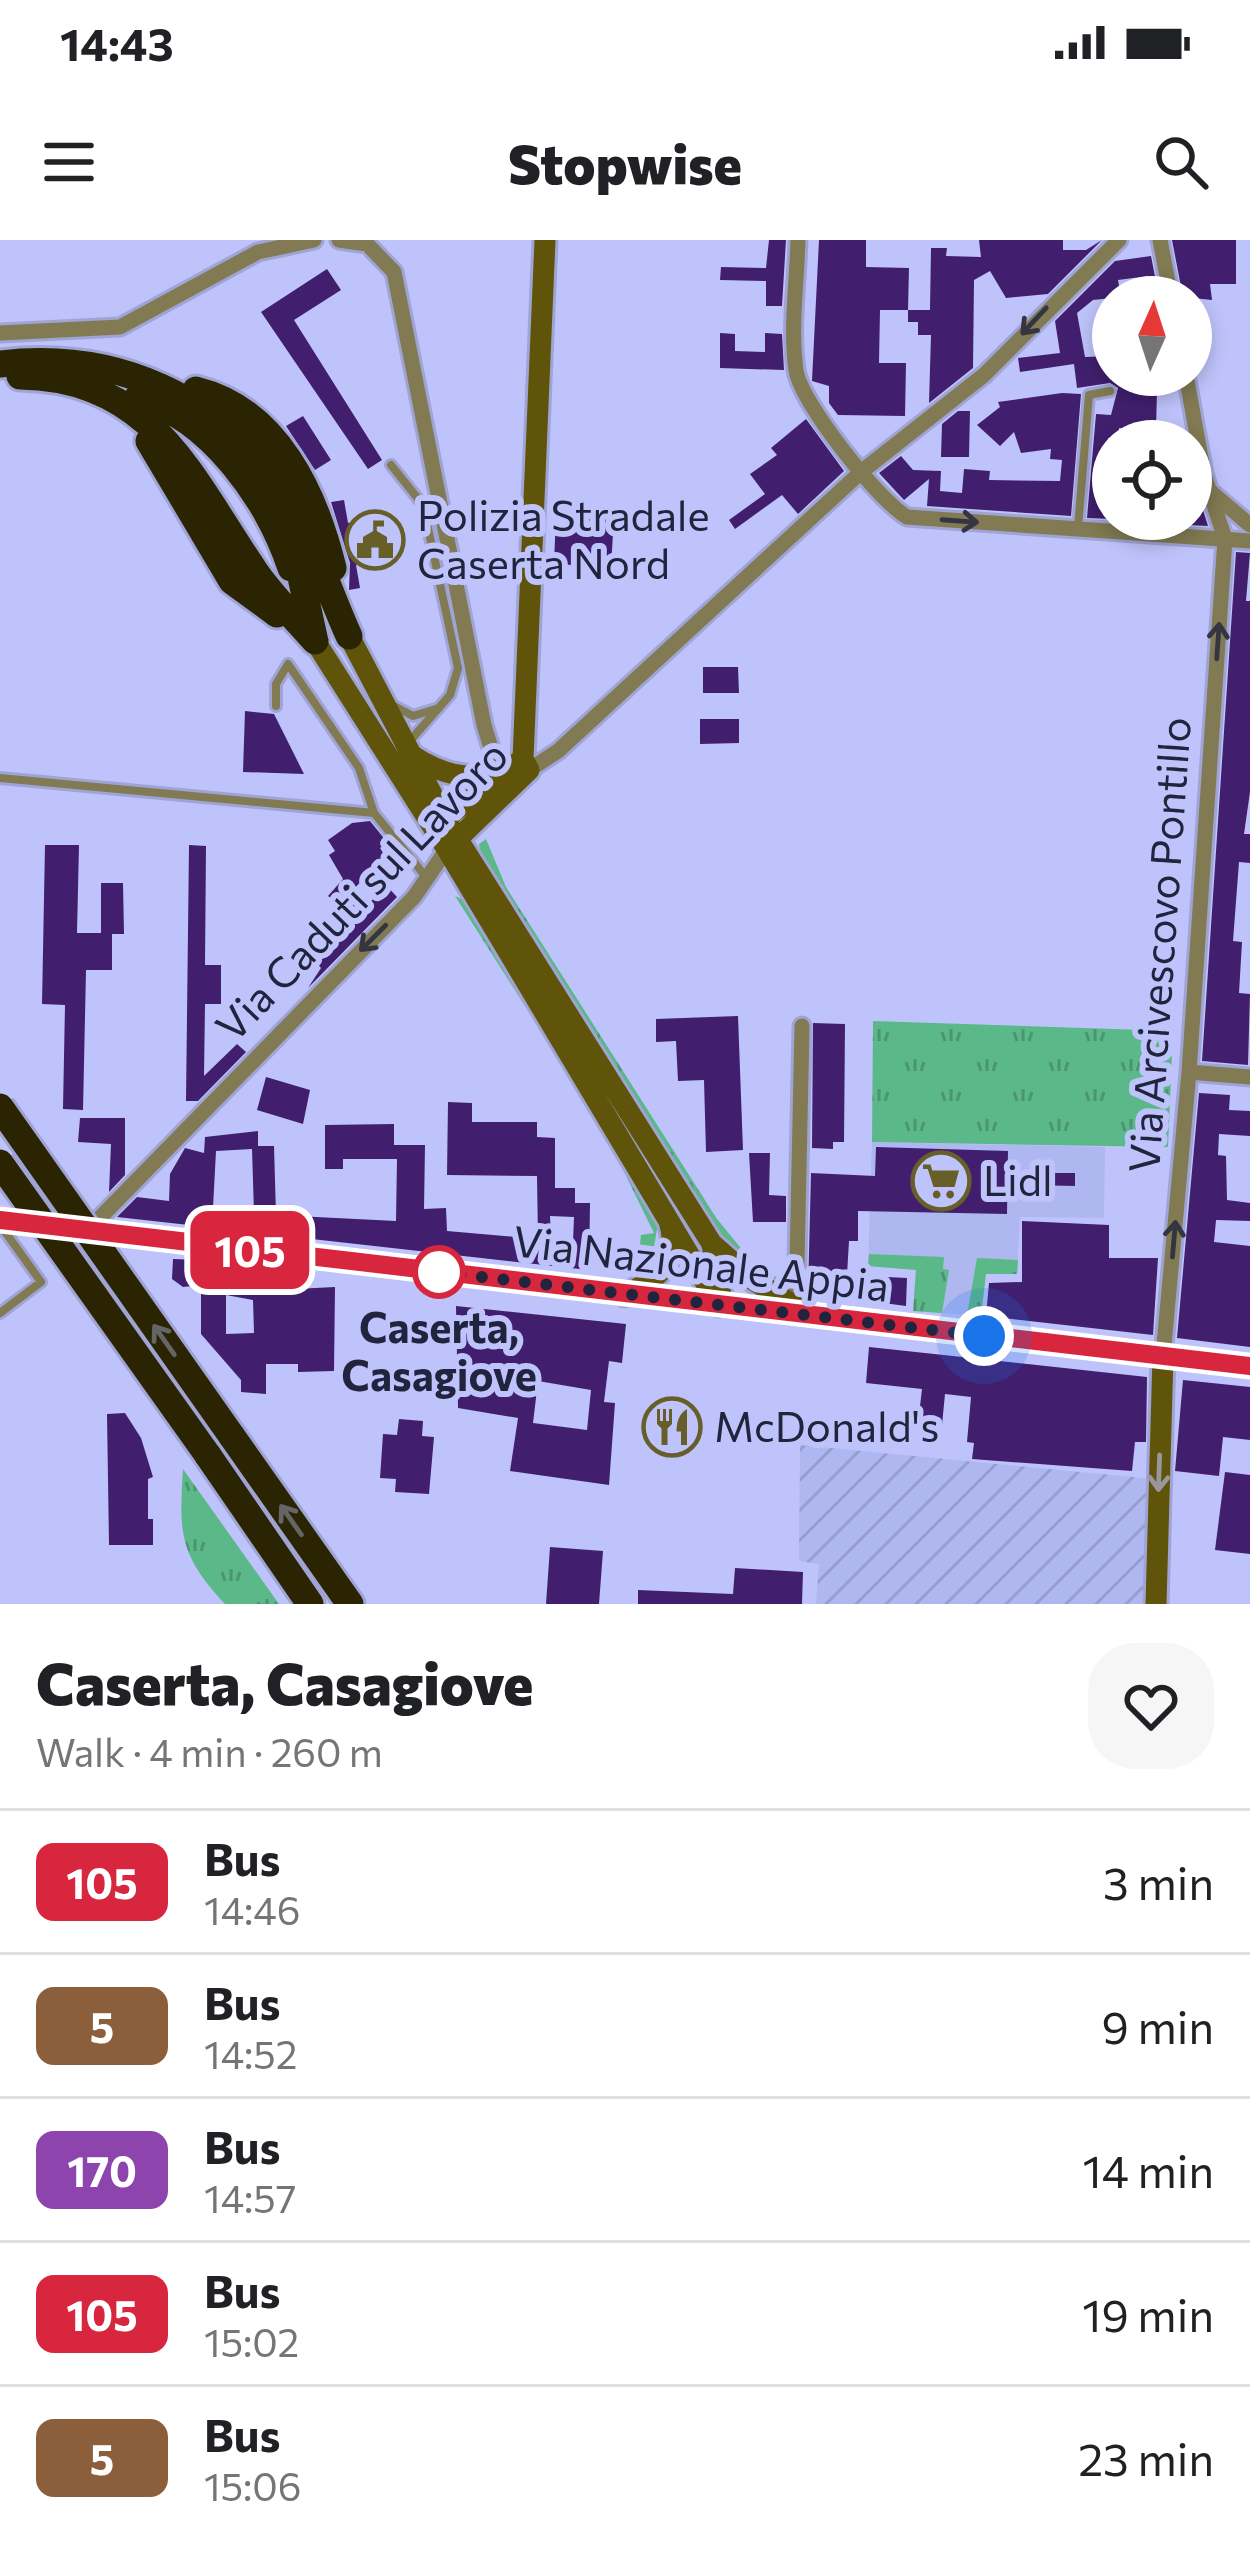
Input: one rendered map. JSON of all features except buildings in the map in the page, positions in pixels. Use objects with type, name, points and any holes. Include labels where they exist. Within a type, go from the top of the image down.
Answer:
[{"type":"highway","points":[[0,364],[70,361],[144,378],[205,408],[248,448],[286,496],[349,636]]},
{"type":"highway","points":[[0,376],[76,382],[109,395],[170,441],[255,572],[315,641]]},
{"type":"highway","points":[[109,395],[132,389],[167,401],[236,454],[275,502],[297,553],[315,641]]},
{"type":"highway","points":[[0,1107],[350,1604]]},
{"type":"highway","points":[[0,1162],[310,1604]]},
{"type":"main road","points":[[449,830],[508,775],[545,240]]},
{"type":"main road","points":[[349,636],[403,754],[446,776],[508,775]]},
{"type":"main road","points":[[315,641],[403,754],[712,1244],[753,1280],[802,1313]]},
{"type":"main road","points":[[449,830],[719,1305]]},
{"type":"main road","points":[[626,1295],[662,1274],[672,1257],[666,1208]]},
{"type":"main road","name":"Via Nazionale Appia","points":[[0,1222],[1250,1366]]},
{"type":"main road","points":[[712,1244],[723,1283],[719,1305]]},
{"type":"main road","points":[[1156,1604],[1163,1356]]},
{"type":"street","points":[[0,333],[97,332],[120,327],[258,252],[314,240]]},
{"type":"street","points":[[339,240],[367,244],[394,272],[484,725],[508,775]]},
{"type":"street","points":[[798,240],[798,382],[862,472],[907,517],[1250,541]]},
{"type":"street","name":"Via Caduti sul Lavoro","points":[[508,775],[563,742],[862,472],[984,375],[1118,240]]},
{"type":"street","points":[[1160,240],[1167,276]]},
{"type":"street","points":[[1212,493],[1250,525]]},
{"type":"street","points":[[1212,499],[1225,539]]},
{"type":"street","name":"Via Arcivescovo Pontillo","points":[[1163,1356],[1189,1072],[1225,539]]},
{"type":"street","name":"Via Caduti sul Lavoro","points":[[88,1230],[427,878],[449,830]]},
{"type":"street","points":[[802,1026],[802,1313]]},
{"type":"street","points":[[1189,1072],[1250,1077]]},
{"type":"lane","points":[[1078,529],[1092,394]]},
{"type":"lane","points":[[391,465],[422,505],[457,655],[455,683],[403,754]]},
{"type":"lane","points":[[276,706],[276,684],[288,664],[359,768],[374,813],[427,878]]},
{"type":"lane","points":[[377,695],[413,716],[440,707]]},
{"type":"lane","points":[[0,778],[374,813]]},
{"type":"lane","points":[[0,1222],[40,1282],[0,1313]]},
{"type":"shaded area","points":[[872,1142],[1105,1147],[1104,1218],[1020,1217],[1017,1274],[986,1273],[981,1316],[913,1311],[916,1270],[868,1266]]},
{"type":"shaded area","points":[[800,1445],[1153,1479],[1147,1604],[816,1604],[819,1564],[799,1561]]},
{"type":"green space","points":[[486,839],[506,887],[717,1219],[762,1274],[783,1278],[788,1291],[759,1278],[717,1236],[482,867],[479,844]]},
{"type":"green space","points":[[455,896],[468,902],[659,1217],[652,1260],[636,1278],[641,1235],[654,1233],[602,1127]]},
{"type":"green space","points":[[873,1021],[1173,1031],[1168,1147],[872,1142]]},
{"type":"green space","points":[[869,1254],[944,1257],[943,1269],[949,1270],[942,1313],[913,1311],[916,1270],[868,1266]]},
{"type":"green space","points":[[977,1258],[1018,1260],[1017,1274],[986,1274],[981,1316],[967,1315]]},
{"type":"green space","points":[[183,1469],[279,1604],[225,1604],[198,1571],[182,1527]]},
{"type":"bus line","name":"105","points":[[0,1220],[1250,1366]]},
{"type":"place","name":"Polizia Stradale Caserta Nord","points":[[375,540]]},
{"type":"place","name":"Lidl","points":[[941,1181]]},
{"type":"place","name":"Caserta, Casagiove","points":[[439,1272]]},
{"type":"place","name":"McDonald's","points":[[672,1427]]},
{"type":"route","points":[[439,1272],[984,1336]]}]
